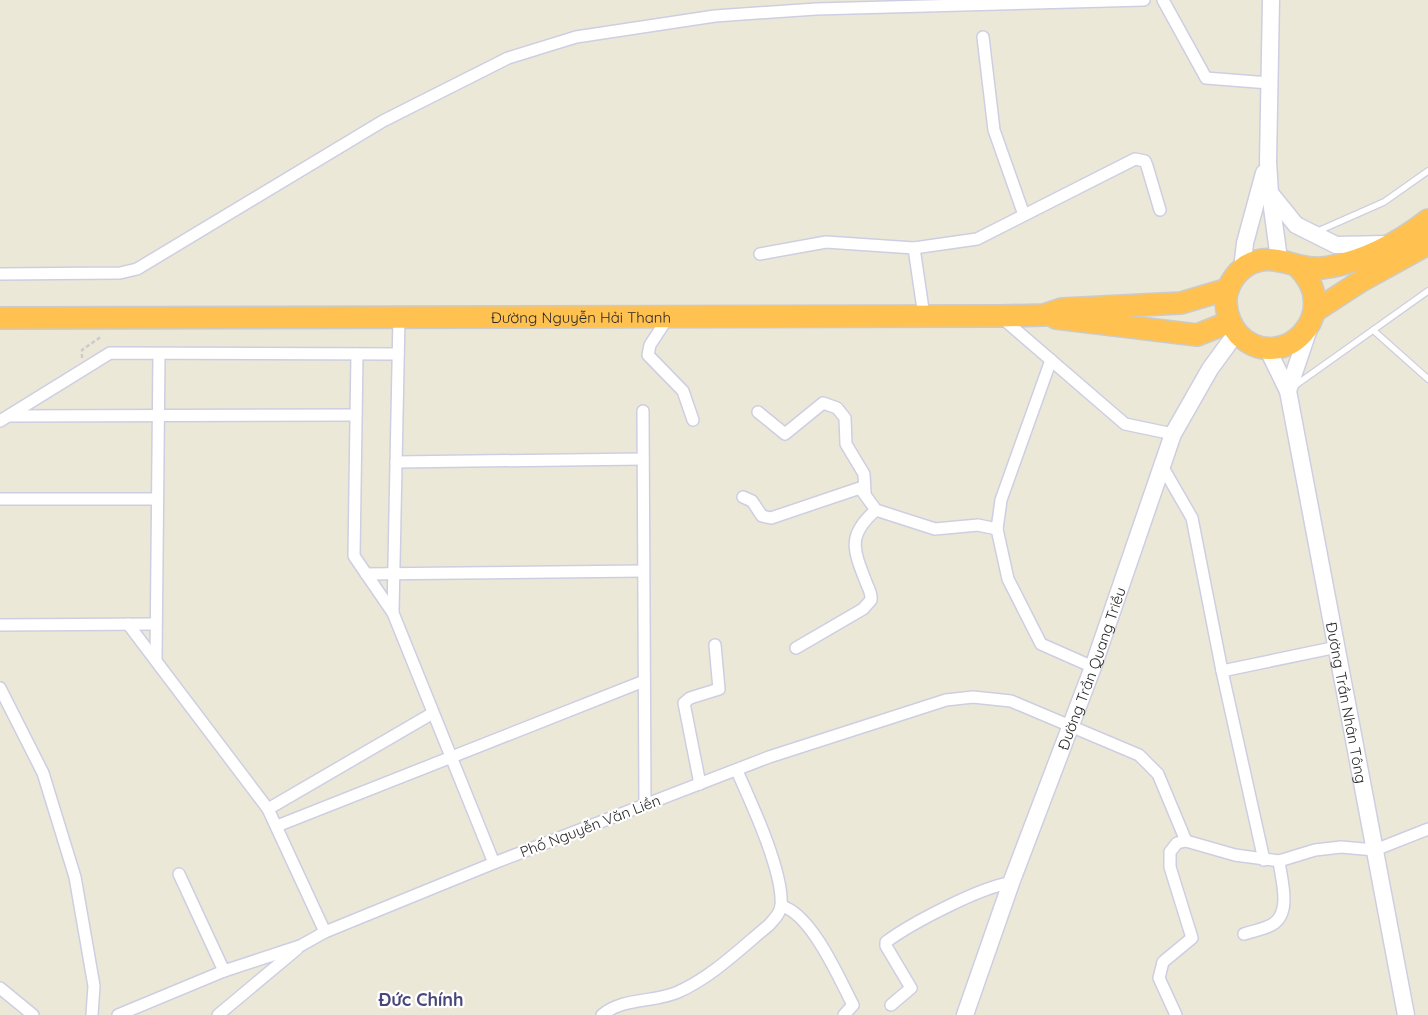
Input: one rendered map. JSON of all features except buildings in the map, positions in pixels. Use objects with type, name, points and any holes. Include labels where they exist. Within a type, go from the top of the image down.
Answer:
[{"type":"highway","points":[[1428,220],[1366,258],[1322,268],[1260,260],[1242,269],[1233,278],[1228,289],[1226,306],[1233,327],[1250,343],[1267,348],[1288,344],[1297,339],[1313,317],[1361,280],[1428,244]]},
{"type":"highway","points":[[1288,263],[1306,275],[1312,286],[1315,298],[1313,317]]},
{"type":"highway","name":"Đường Nguyễn Hải Thanh","points":[[0,318],[1044,315],[1062,309],[1181,303],[1228,289]]},
{"type":"highway","name":"Đường Nguyễn Hải Thanh","points":[[1044,315],[1064,321],[1197,335],[1233,327]]},
{"type":"street","points":[[0,274],[120,272],[137,269],[383,121],[508,58],[576,37],[715,16],[816,10],[1144,0]]},
{"type":"street","points":[[1164,0],[1206,78],[1269,83]]},
{"type":"street","points":[[1271,0],[1268,162],[1270,192],[1288,263]]},
{"type":"street","points":[[983,37],[994,130],[1024,215]]},
{"type":"street","points":[[760,254],[826,242],[914,248],[977,239],[992,233],[1076,188],[1140,159],[1147,166],[1160,210]]},
{"type":"street","points":[[1242,269],[1246,243],[1268,162]]},
{"type":"street","points":[[1270,192],[1296,225],[1336,245],[1391,244]]},
{"type":"street","points":[[914,248],[924,316]]},
{"type":"street","points":[[669,316],[650,345],[648,355],[683,391],[693,420]]},
{"type":"street","points":[[1000,316],[1125,424],[1173,434]]},
{"type":"street","points":[[393,613],[399,317]]},
{"type":"street","name":"Đường Trần Nhân Tông","points":[[1288,391],[1313,317]]},
{"type":"street","name":"Đường Trần Quang Triều","points":[[965,1015],[1011,883],[1093,667],[1173,434],[1233,327]]},
{"type":"street","name":"Đường Trần Nhân Tông","points":[[1267,348],[1288,391],[1406,1015]]},
{"type":"street","points":[[4,419],[110,353],[398,354]]},
{"type":"street","points":[[156,660],[158,354]]},
{"type":"street","points":[[357,354],[354,556],[393,613],[494,863]]},
{"type":"street","points":[[1051,360],[1001,500],[997,529],[1008,579],[1041,644],[1093,667]]},
{"type":"street","points":[[758,412],[785,434],[823,403],[837,408],[846,418],[846,444],[864,474],[865,492]]},
{"type":"street","points":[[643,411],[644,805]]},
{"type":"street","points":[[4,419],[158,415],[356,415]]},
{"type":"street","points":[[396,462],[643,459]]},
{"type":"street","points":[[1162,466],[1192,518],[1222,671],[1264,860]]},
{"type":"street","points":[[743,498],[752,501],[759,514],[771,518],[860,488],[865,492],[876,510],[935,529],[978,526],[997,529]]},
{"type":"street","points":[[0,500],[157,499]]},
{"type":"street","points":[[796,648],[863,610],[871,600],[854,546],[856,534],[862,522],[876,510]]},
{"type":"street","points":[[366,574],[643,571]]},
{"type":"street","points":[[128,624],[268,809],[325,932]]},
{"type":"street","points":[[0,625],[156,624]]},
{"type":"street","points":[[700,784],[684,703],[690,698],[719,689],[715,645]]},
{"type":"street","points":[[1222,671],[1337,647]]},
{"type":"street","points":[[277,826],[644,681]]},
{"type":"street","points":[[0,688],[43,773],[75,877],[94,986],[92,1015]]},
{"type":"street","name":"Phố Nguyễn Văn Liền","points":[[118,1015],[224,971],[300,946],[325,932],[494,863],[737,771],[769,757],[946,700],[973,697],[1003,699],[1139,755],[1158,774],[1186,841]]},
{"type":"street","points":[[268,809],[433,713]]},
{"type":"street","points":[[602,1015],[616,1005],[658,1000],[696,982],[769,925],[779,914],[781,906],[773,864],[760,826],[737,771]]},
{"type":"street","points":[[1176,1015],[1159,978],[1159,972],[1163,962],[1192,938],[1170,868],[1170,852],[1177,844],[1186,841],[1235,855],[1279,861],[1315,850],[1341,847],[1375,850],[1428,829]]},
{"type":"street","points":[[1244,934],[1272,925],[1281,916],[1284,908],[1279,861]]},
{"type":"street","points":[[179,874],[224,971]]},
{"type":"street","points":[[891,1005],[911,988],[886,946],[886,942],[941,911],[997,886],[1011,883]]},
{"type":"street","points":[[781,906],[789,908],[798,915],[828,956],[853,1005],[844,1015]]},
{"type":"street","points":[[218,1015],[300,946]]},
{"type":"street","points":[[0,988],[34,1015]]},
{"type":"lane","points":[[1314,233],[1384,202],[1428,171]]},
{"type":"lane","points":[[1288,391],[1428,291]]},
{"type":"lane","points":[[1374,330],[1428,379]]},
{"type":"path","points":[[80,372],[82,350],[104,334]]},
{"type":"district","name":"Đức Chính","points":[[421,999]]}]
